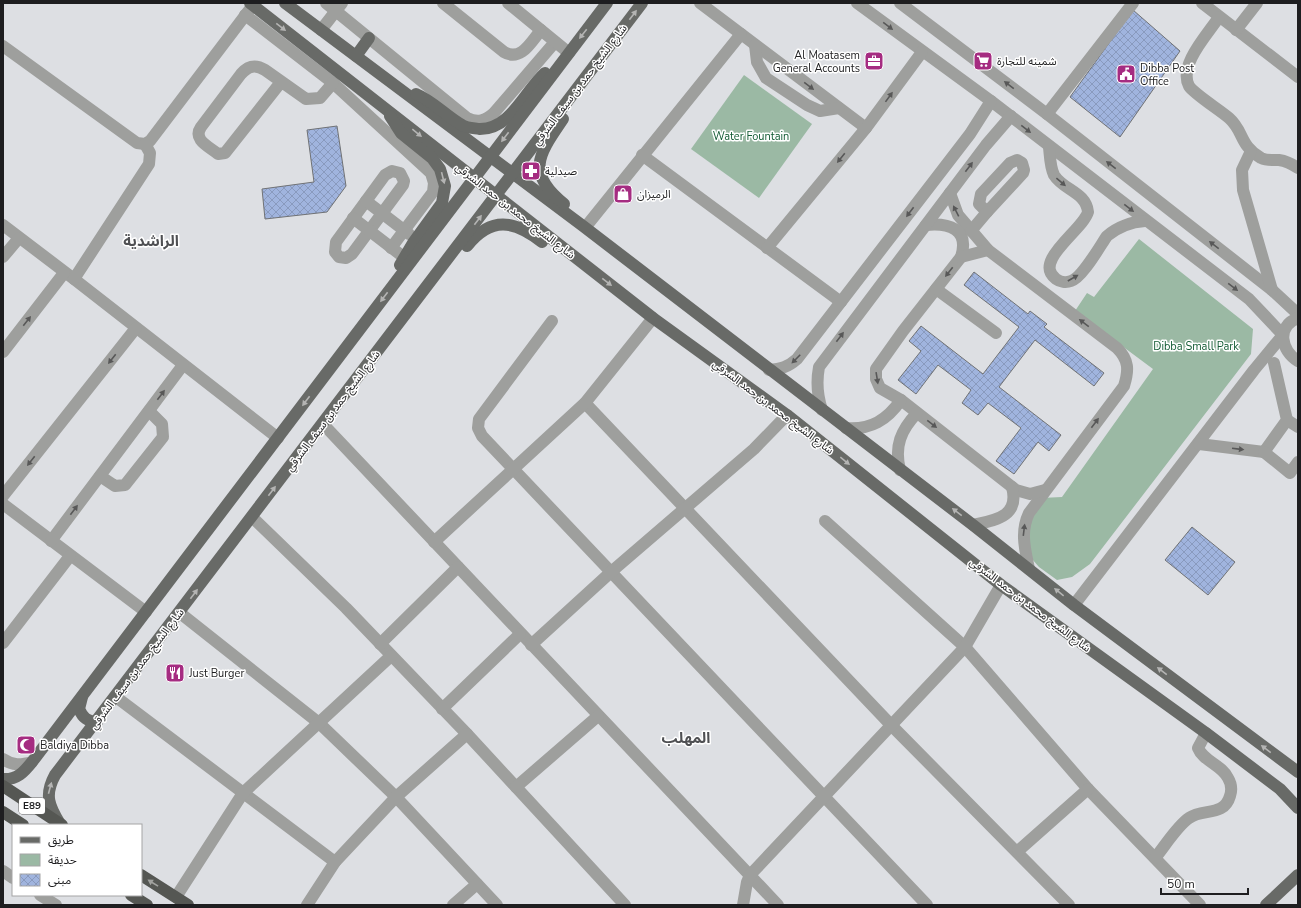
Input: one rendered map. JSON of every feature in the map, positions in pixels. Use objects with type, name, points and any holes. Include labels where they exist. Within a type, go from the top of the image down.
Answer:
[{"type":"highway","name":"E89","points":[[3,786],[61,824]]},
{"type":"highway","name":"E89","points":[[3,812],[21,824]]},
{"type":"highway","points":[[142,876],[188,905]]},
{"type":"highway","points":[[134,896],[147,905]]},
{"type":"main road","points":[[285,3],[612,248],[768,370],[973,525],[1074,605],[1298,772]]},
{"type":"main road","points":[[3,779],[10,780],[17,777],[32,762],[396,281],[407,260],[420,242],[474,179],[607,3]]},
{"type":"main road","name":"شارع الشيخ حمد بن سيف الشرقي","points":[[61,824],[49,806],[50,785],[642,3]]},
{"type":"main road","name":"شارع الشيخ محمد بن حمد الشرقي","points":[[252,4],[653,318],[786,415],[1001,585],[1206,733],[1280,789],[1298,808]]},
{"type":"main road","points":[[356,56],[369,38]]},
{"type":"main road","points":[[394,85],[419,95],[463,127],[488,129],[505,120],[541,76],[551,66],[566,56]]},
{"type":"main road","points":[[584,80],[578,98],[543,148],[540,158],[540,170],[546,187],[557,198],[599,232],[612,248]]},
{"type":"main road","points":[[384,106],[401,133],[432,158],[440,169],[444,181],[442,203],[420,242]]},
{"type":"main road","points":[[421,294],[446,272],[474,236],[485,228],[508,224],[519,226],[532,234],[570,264],[591,270]]},
{"type":"main road","points":[[82,696],[79,709],[82,716],[89,721],[97,722]]},
{"type":"main road","points":[[1266,905],[1298,876]]},
{"type":"street","points":[[326,3],[339,7],[369,38],[466,118],[474,121],[488,118],[494,113],[556,42]]},
{"type":"street","points":[[508,3],[556,42],[566,56]]},
{"type":"street","points":[[700,3],[866,128]]},
{"type":"street","points":[[857,3],[1011,116],[1049,147],[1249,299],[1283,335],[1283,343],[1286,351],[1291,357],[1298,361]]},
{"type":"street","points":[[900,3],[1047,114],[1272,290],[1298,314]]},
{"type":"street","points":[[1047,114],[1133,3]]},
{"type":"street","points":[[1202,3],[1298,77]]},
{"type":"street","points":[[1236,30],[1257,3]]},
{"type":"street","points":[[3,46],[137,143],[145,144],[150,140],[252,4]]},
{"type":"street","points":[[449,4],[504,52],[511,55],[522,53],[541,30]]},
{"type":"street","points":[[321,30],[339,7]]},
{"type":"street","points":[[245,14],[333,83],[428,169],[433,178],[433,192],[391,248]]},
{"type":"street","points":[[1219,17],[1190,60],[1185,74],[1189,87],[1230,118],[1236,125],[1245,145],[1251,151],[1266,160],[1288,162],[1298,168]]},
{"type":"street","points":[[588,224],[741,34]]},
{"type":"street","points":[[755,45],[757,62],[766,78],[807,105],[820,111],[839,108]]},
{"type":"street","points":[[767,248],[866,128],[922,52]]},
{"type":"street","points":[[281,82],[225,153],[218,154],[199,139],[199,129],[246,69],[252,66],[259,66],[281,82],[301,97],[310,100],[320,98],[333,83]]},
{"type":"street","points":[[768,370],[789,366],[807,346],[970,134],[991,101]]},
{"type":"street","points":[[822,410],[817,396],[816,381],[819,367],[824,359],[986,145],[1011,116]]},
{"type":"street","points":[[970,134],[986,145]]},
{"type":"street","points":[[3,352],[69,276],[149,164],[150,153],[145,144]]},
{"type":"street","points":[[1049,147],[1051,166],[1054,174],[1060,181],[1085,200],[1088,212],[1083,223],[1050,260],[1050,270],[1055,278],[1065,282],[1074,280],[1107,236],[1129,223],[1146,221]]},
{"type":"street","points":[[1251,151],[1242,170],[1243,190],[1272,290]]},
{"type":"street","points":[[642,156],[842,302]]},
{"type":"street","points":[[392,171],[400,173],[404,181],[403,185],[382,214],[350,256],[343,258],[336,255],[334,245],[388,172],[392,171]]},
{"type":"street","points":[[950,193],[958,215],[988,250],[1117,348],[1123,354],[1128,363],[1128,374],[1124,386],[1029,513],[1024,525],[1023,538],[1029,569]]},
{"type":"street","points":[[366,201],[420,242]]},
{"type":"street","points":[[970,230],[987,212]]},
{"type":"street","points":[[353,218],[407,260]]},
{"type":"street","points":[[3,225],[278,438]]},
{"type":"street","points":[[926,225],[947,225],[958,232],[964,244],[962,256],[876,369],[876,379],[880,388],[901,400],[1012,487],[1026,493],[1035,493],[1045,490]]},
{"type":"street","points":[[3,257],[19,238]]},
{"type":"street","points":[[962,256],[988,250]]},
{"type":"street","points":[[936,290],[996,333]]},
{"type":"street","points":[[434,542],[585,403],[653,318]]},
{"type":"street","points":[[1074,605],[1199,444],[1254,370],[1283,335],[1289,323],[1298,318]]},
{"type":"street","points":[[552,321],[479,419],[478,428],[482,436],[927,905]]},
{"type":"street","points":[[3,496],[136,328]]},
{"type":"street","points":[[807,346],[824,359]]},
{"type":"street","points":[[1254,370],[1274,363],[1298,361]]},
{"type":"street","points":[[1274,363],[1287,420],[1298,427]]},
{"type":"street","points":[[51,541],[184,365]]},
{"type":"street","points":[[846,428],[856,429],[876,424],[892,412],[901,400]]},
{"type":"street","points":[[585,403],[891,725],[1018,851],[1069,905]]},
{"type":"street","points":[[100,476],[115,486],[125,485],[160,441],[164,433],[162,424],[149,411]]},
{"type":"street","points":[[900,470],[898,460],[899,441],[908,423],[918,413]]},
{"type":"street","points":[[531,645],[612,572],[754,449],[786,415]]},
{"type":"street","points":[[1264,452],[1287,420]]},
{"type":"street","points":[[323,424],[778,905]]},
{"type":"street","points":[[1199,444],[1264,452],[1290,473],[1298,462]]},
{"type":"street","points":[[973,525],[998,520],[1007,513],[1013,504],[1012,487]]},
{"type":"street","points":[[3,504],[146,612]]},
{"type":"street","points":[[252,517],[442,708],[625,905]]},
{"type":"street","points":[[825,521],[965,647],[1088,789],[1200,905]]},
{"type":"street","points":[[3,643],[70,556]]},
{"type":"street","points":[[380,644],[458,567]]},
{"type":"street","points":[[743,905],[746,882],[750,875],[965,647],[1001,585]]},
{"type":"street","points":[[180,613],[319,723],[396,797],[496,905]]},
{"type":"street","points":[[442,708],[520,634]]},
{"type":"street","points":[[176,897],[243,793],[391,656]]},
{"type":"street","points":[[116,697],[335,862]]},
{"type":"street","points":[[516,787],[598,716]]},
{"type":"street","points":[[1155,858],[1189,818],[1197,814],[1216,811],[1228,800],[1231,789],[1228,778],[1199,751],[1199,743],[1206,733]]},
{"type":"street","points":[[307,905],[335,862],[396,797],[466,734]]},
{"type":"street","points":[[3,759],[9,763],[19,765],[32,762]]},
{"type":"street","points":[[1018,851],[1088,789]]},
{"type":"street","points":[[3,871],[12,877]]},
{"type":"street","points":[[453,905],[477,884]]},
{"type":"street","points":[[42,896],[56,905]]},
{"type":"green space","name":"Water Fountain","points":[[744,75],[812,124],[759,198],[691,149]]},
{"type":"green space","name":"Dibba Small Park","points":[[1139,239],[1253,329],[1251,354],[1090,564],[1072,577],[1057,580],[1039,567],[1025,551],[1025,523],[1041,498],[1062,497],[1153,369],[1075,311],[1087,293],[1094,297]]},
{"type":"building","name":"Dibba Post Office","points":[[1133,10],[1180,51],[1120,137],[1070,97]]},
{"type":"building","points":[[337,126],[346,186],[327,212],[265,219],[262,189],[314,182],[307,130]]},
{"type":"building","points":[[974,272],[1028,314],[1030,311],[1047,324],[1044,327],[1104,373],[1094,386],[1035,340],[999,387],[1061,435],[1049,451],[1038,442],[1014,474],[996,461],[1021,428],[988,403],[978,415],[962,403],[971,390],[938,365],[916,394],[898,380],[921,351],[909,341],[921,326],[983,374],[1019,327],[964,285]]},
{"type":"building","points":[[1192,527],[1235,562],[1208,595],[1165,560]]},
{"type":"place","name":"Al Moatasem General Accounts","points":[[874,61]]},
{"type":"place","name":"شمينه للتجارة","points":[[983,61]]},
{"type":"place","name":"Dibba Post Office","points":[[1126,74]]},
{"type":"place","name":"صيدلية","points":[[531,171]]},
{"type":"place","name":"الرميزان","points":[[623,194]]},
{"type":"place","name":"Just Burger","points":[[175,673]]},
{"type":"place","name":"Baldiya Dibba","points":[[26,745]]},
{"type":"district","name":"الراشدية","points":[[151,241]]},
{"type":"district","name":"المهلب","points":[[686,738]]}]
